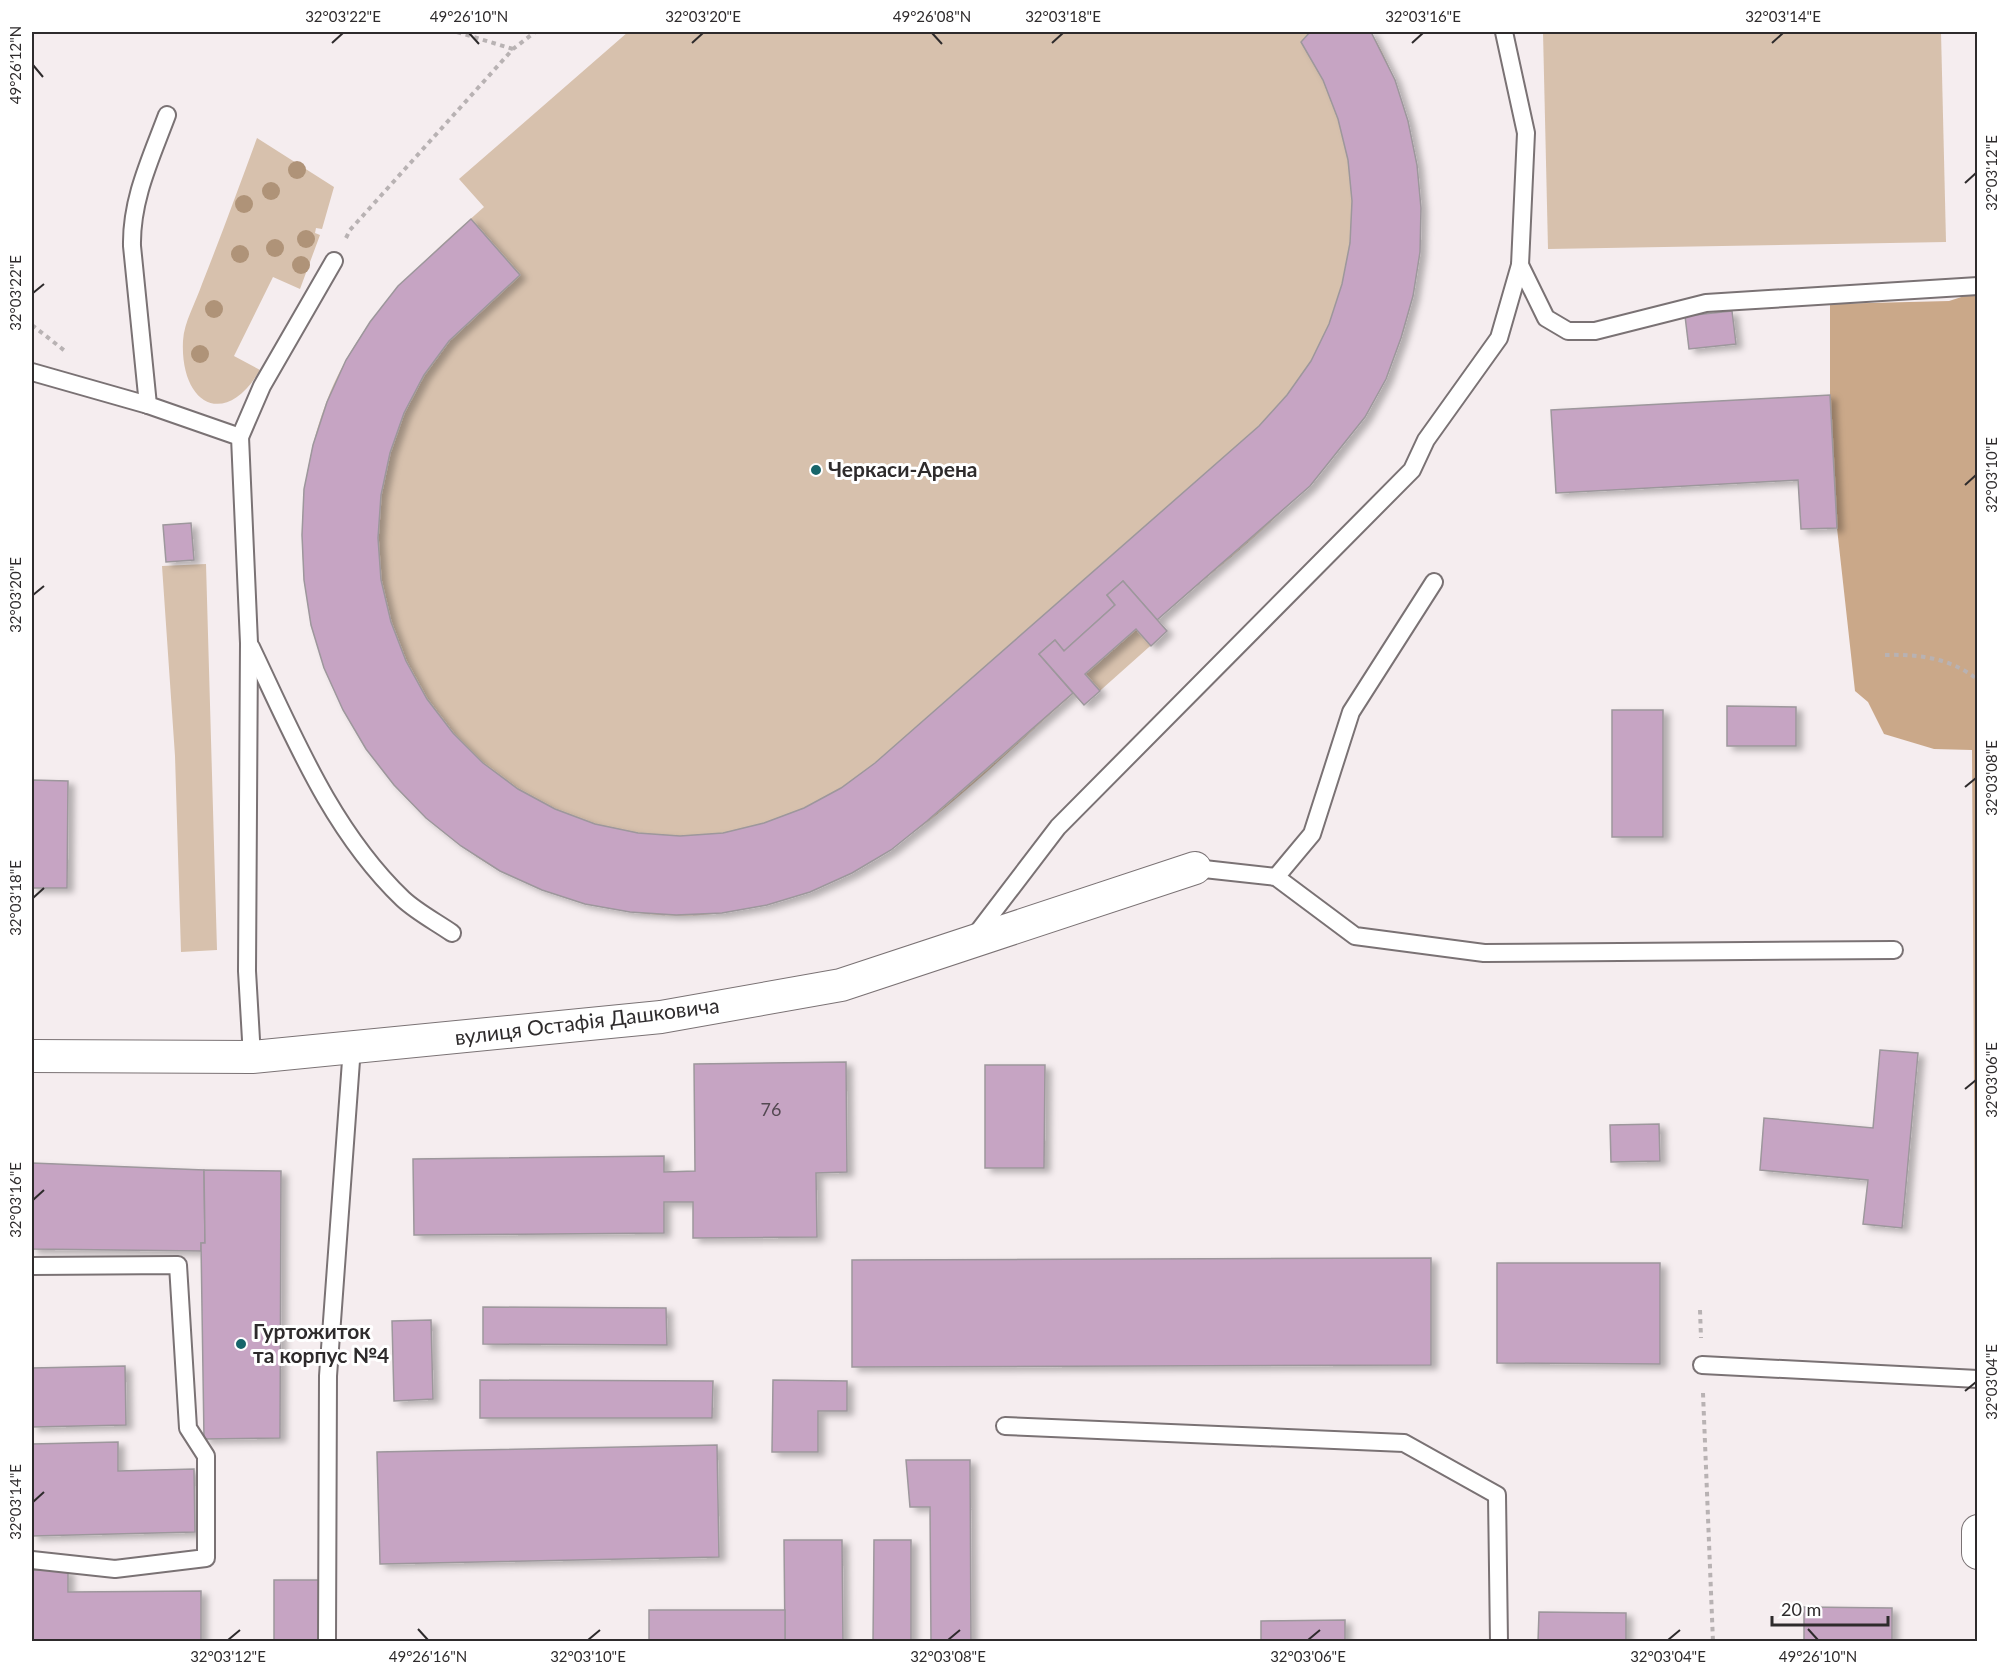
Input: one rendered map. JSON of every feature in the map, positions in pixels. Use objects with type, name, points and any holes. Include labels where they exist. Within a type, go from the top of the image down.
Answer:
[{"type":"street","name":"вулиця Остафія Дашковича","points":[[32,1056],[252,1057],[662,1017],[841,985],[1195,868]]},
{"type":"street","points":[[1977,1533],[1977,1553]]},
{"type":"lane","points":[[969,943],[1058,827],[1412,470],[1426,440],[1499,338],[1520,266],[1526,133],[1504,32]]},
{"type":"lane","points":[[148,405],[131,220],[167,115]]},
{"type":"lane","points":[[252,1057],[248,971],[249,643],[240,437],[262,386],[334,261]]},
{"type":"lane","points":[[1520,266],[1546,318],[1568,331],[1595,331],[1706,303],[1977,286]]},
{"type":"lane","points":[[32,372],[148,405],[240,437]]},
{"type":"lane","points":[[1276,877],[1312,834],[1351,712],[1434,582]]},
{"type":"lane","points":[[249,643],[310,772],[352,840],[404,900],[452,933]]},
{"type":"lane","points":[[1195,868],[1276,877],[1355,936],[1484,953],[1894,950]]},
{"type":"lane","points":[[327,1641],[328,1376],[352,1047]]},
{"type":"lane","points":[[32,1266],[178,1265],[188,1428],[206,1456],[206,1558],[115,1569],[32,1560]]},
{"type":"lane","points":[[1702,1365],[1977,1379]]},
{"type":"lane","points":[[1005,1426],[1404,1443],[1497,1495],[1499,1641]]},
{"type":"path","points":[[457,32],[513,49]]},
{"type":"path","points":[[334,261],[350,230],[513,49],[536,32]]},
{"type":"path","points":[[1885,655],[1913,654],[1961,666],[1977,680]]},
{"type":"path","points":[[1700,1310],[1713,1641]]},
{"type":"shaded area","name":"Черкаси-Арена","points":[[628,32],[1371,32],[1392,73],[1406,116],[1417,182],[1419,255],[1407,318],[1388,372],[1361,420],[1328,464],[1290,504],[1157,620],[1167,631],[1084,705],[1073,694],[950,804],[917,830],[849,874],[807,892],[721,913],[656,915],[591,904],[502,872],[471,853],[442,831],[399,790],[363,743],[335,691],[315,636],[304,578],[302,519],[309,461],[326,403],[355,345],[392,295],[436,250],[484,207],[459,179]]},
{"type":"shaded area","points":[[1543,32],[1941,32],[1946,242],[1548,249]]},
{"type":"shaded area","points":[[257,138],[334,187],[322,229],[316,228],[315,233],[320,235],[300,289],[273,277],[234,356],[260,370],[247,389],[233,400],[219,404],[207,402],[197,394],[189,381],[184,363],[184,334]]},
{"type":"shaded area","points":[[1977,292],[1977,1253],[1975,1253],[1972,750],[1934,749],[1884,734],[1868,702],[1855,691],[1837,528],[1830,395],[1830,304],[1949,301]]},
{"type":"shaded area","points":[[206,564],[217,950],[181,952],[175,756],[162,566]]},
{"type":"building","points":[[1310,32],[1371,32],[1395,80],[1408,121],[1417,165],[1421,208],[1420,252],[1413,296],[1386,379],[1365,417],[1310,486],[1157,620],[1123,581],[1107,595],[1115,605],[1064,651],[1055,640],[1039,654],[1073,693],[927,821],[891,850],[852,873],[810,892],[767,905],[722,913],[676,915],[630,912],[585,904],[542,890],[500,871],[461,846],[426,818],[394,785],[366,749],[343,710],[324,668],[311,625],[304,580],[302,535],[304,489],[313,445],[327,402],[346,360],[370,322],[398,286],[471,219],[520,275],[449,341],[424,375],[404,413],[390,453],[381,495],[378,538],[381,580],[391,622],[406,661],[427,699],[453,733],[483,763],[518,789],[555,809],[595,824],[638,833],[680,836],[723,833],[764,823],[804,808],[841,788],[875,763],[1259,426],[1287,395],[1311,361],[1329,324],[1342,284],[1350,243],[1352,201],[1348,160],[1338,119],[1323,80],[1301,42]]},
{"type":"building","points":[[1732,311],[1736,344],[1689,349],[1685,316]]},
{"type":"building","points":[[1830,395],[1837,528],[1801,529],[1798,480],[1556,493],[1551,410]]},
{"type":"building","points":[[191,523],[194,560],[166,562],[163,525]]},
{"type":"building","points":[[1123,581],[1167,631],[1151,646],[1136,629],[1085,674],[1100,691],[1084,705],[1039,654],[1055,640],[1064,651],[1115,605],[1107,595]]},
{"type":"building","points":[[1727,706],[1796,707],[1796,746],[1727,746]]},
{"type":"building","points":[[1612,710],[1663,710],[1663,837],[1612,837]]},
{"type":"building","points":[[32,780],[68,781],[67,888],[32,888]]},
{"type":"building","points":[[1880,1050],[1918,1053],[1902,1228],[1863,1224],[1868,1180],[1760,1170],[1764,1118],[1873,1128]]},
{"type":"building","points":[[846,1062],[847,1172],[816,1173],[817,1237],[693,1238],[693,1202],[664,1202],[664,1233],[414,1235],[413,1159],[664,1156],[664,1172],[695,1171],[694,1064]]},
{"type":"building","points":[[985,1065],[1045,1065],[1044,1168],[985,1168]]},
{"type":"building","points":[[1659,1124],[1660,1161],[1611,1162],[1610,1125]]},
{"type":"building","points":[[32,1163],[204,1170],[205,1243],[201,1243],[201,1251],[32,1249]]},
{"type":"building","name":"Гуртожиток та корпус №4","points":[[204,1170],[281,1171],[280,1438],[204,1439],[201,1243],[205,1243]]},
{"type":"building","points":[[1431,1258],[1431,1365],[852,1367],[852,1260]]},
{"type":"building","points":[[1497,1263],[1660,1263],[1660,1364],[1497,1363]]},
{"type":"building","points":[[483,1307],[666,1308],[667,1345],[483,1344]]},
{"type":"building","points":[[431,1320],[433,1399],[394,1401],[392,1321]]},
{"type":"building","points":[[125,1366],[126,1425],[32,1427],[32,1368]]},
{"type":"building","points":[[480,1380],[713,1381],[712,1418],[480,1418]]},
{"type":"building","points":[[773,1380],[847,1381],[847,1411],[818,1411],[818,1452],[772,1452]]},
{"type":"building","points":[[118,1442],[118,1471],[194,1469],[195,1532],[32,1536],[32,1444]]},
{"type":"building","points":[[717,1445],[719,1557],[380,1564],[377,1452]]},
{"type":"building","points":[[906,1460],[970,1460],[971,1642],[931,1642],[930,1507],[910,1507]]},
{"type":"building","points":[[784,1540],[842,1540],[843,1642],[785,1642]]},
{"type":"building","points":[[874,1540],[911,1540],[911,1642],[873,1642]]},
{"type":"building","points":[[32,1570],[68,1570],[68,1592],[201,1591],[201,1642],[32,1642]]},
{"type":"building","points":[[274,1580],[321,1580],[321,1642],[274,1642]]},
{"type":"building","points":[[1804,1607],[1892,1608],[1892,1642],[1804,1642]]},
{"type":"building","points":[[649,1610],[785,1610],[785,1642],[649,1642]]},
{"type":"building","points":[[1539,1612],[1626,1613],[1626,1642],[1538,1642]]},
{"type":"building","points":[[1345,1620],[1345,1642],[1261,1642],[1261,1621]]},
{"type":"place","name":"Черкаси-Арена","points":[[816,470]]},
{"type":"place","name":"Гуртожиток та корпус №4","points":[[241,1344]]}]
